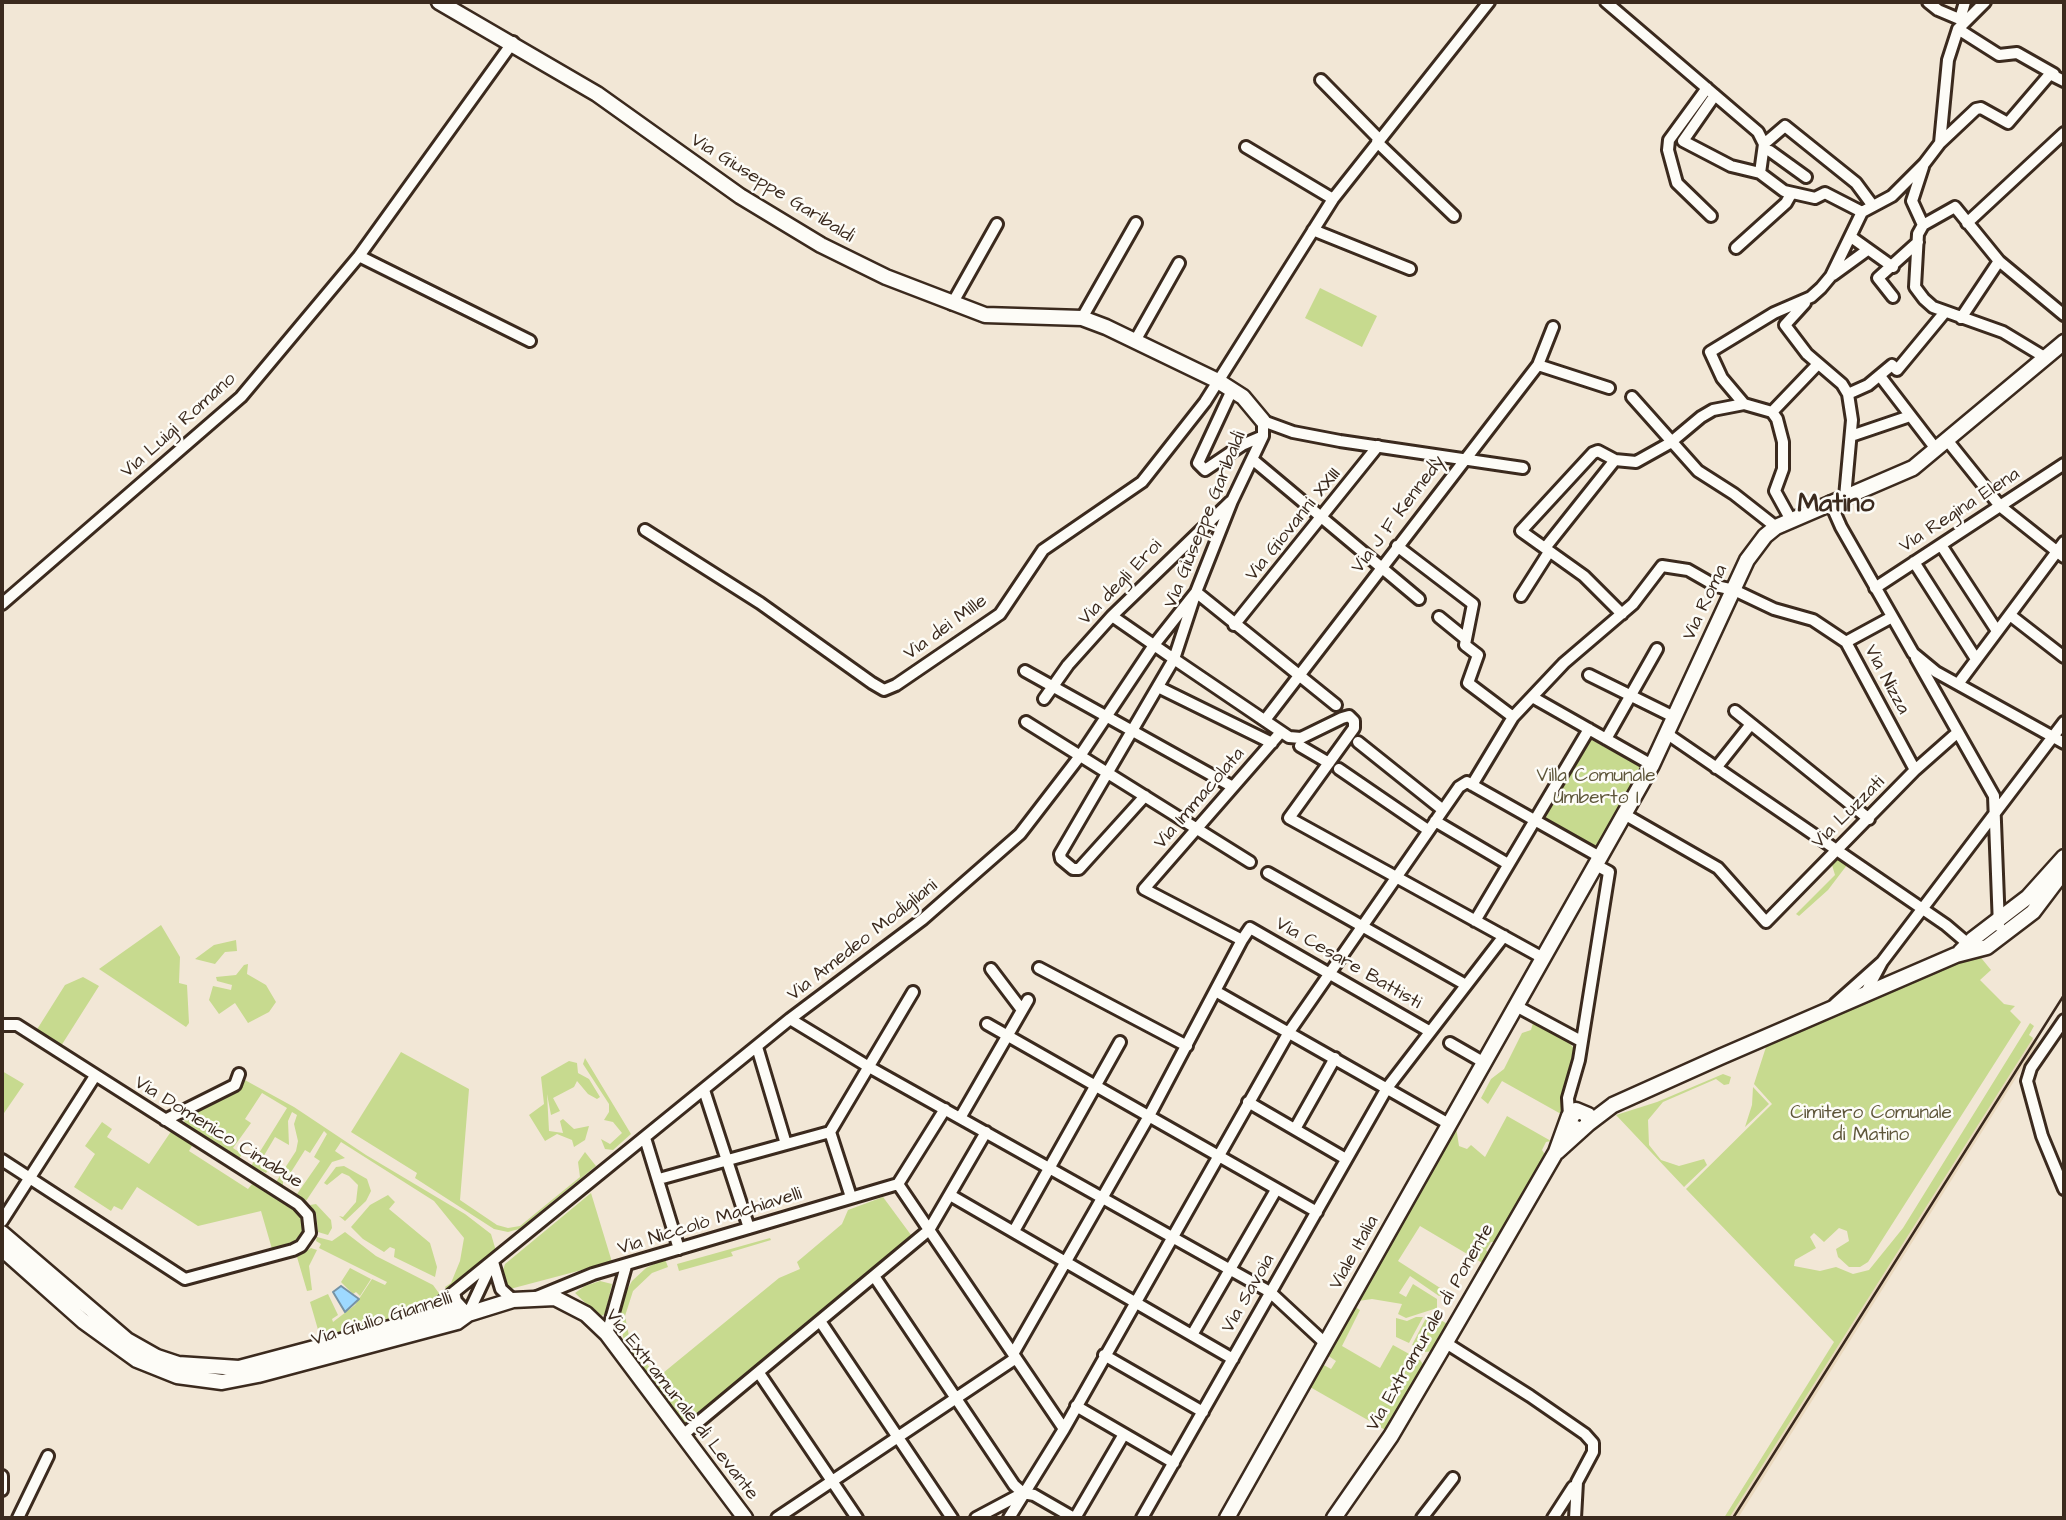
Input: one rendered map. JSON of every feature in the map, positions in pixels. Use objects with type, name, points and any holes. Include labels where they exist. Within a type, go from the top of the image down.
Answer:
[{"type":"main road","name":"Via Giuseppe Garibaldi","points":[[439,2],[513,42],[597,94],[740,196],[821,245],[886,277],[985,315],[1082,318],[1218,381],[1244,397],[1263,429]]},
{"type":"main road","name":"Via Roma","points":[[1516,1006],[1652,765],[1747,560],[1765,536],[1776,527],[1830,502],[1913,468],[2064,342]]},
{"type":"main road","points":[[1581,1118],[1828,1010],[1858,993],[1956,955],[1972,946],[1998,920],[2028,897],[2064,857]]},
{"type":"main road","points":[[1972,946],[1987,947],[2002,940],[2033,912],[2064,871]]},
{"type":"main road","name":"Viale Italia","points":[[1227,1518],[1516,1006]]},
{"type":"main road","name":"Via Extramurale di Ponente","points":[[1334,1518],[1391,1436],[1556,1152],[1581,1118]]},
{"type":"main road","name":"Via Giulio Giannelli","points":[[2,1233],[127,1340],[178,1364],[239,1368],[454,1311],[468,1314]]},
{"type":"main road","name":"Via Giulio Giannelli","points":[[2,1249],[114,1345],[156,1370],[194,1379],[236,1381],[457,1322],[468,1314]]},
{"type":"main road","name":"Via Extramurale di Levante","points":[[468,1314],[513,1300],[534,1298],[555,1298],[586,1314],[607,1334],[745,1518]]},
{"type":"street","points":[[1218,381],[1334,199],[1489,2]]},
{"type":"street","points":[[1606,2],[1758,132],[1767,147],[1806,177]]},
{"type":"street","points":[[1928,2],[1939,6],[1998,55],[2017,53],[2064,81]]},
{"type":"street","points":[[1940,142],[1948,60],[1965,2]]},
{"type":"street","points":[[1961,23],[1984,2]]},
{"type":"street","name":"Via Luigi Romano","points":[[2,604],[241,397],[359,256],[513,42]]},
{"type":"street","points":[[1831,276],[1862,212],[1892,196],[1924,164],[1940,142],[1976,109],[1981,108],[2008,123],[2050,74],[2064,74]]},
{"type":"street","points":[[1321,80],[1454,216]]},
{"type":"street","points":[[1711,92],[1683,141],[1731,166],[1760,173],[1791,194],[1815,198],[1825,193],[1862,212]]},
{"type":"street","points":[[1711,92],[1669,140],[1668,150],[1677,183],[1711,216]]},
{"type":"street","points":[[1760,173],[1767,147],[1785,126],[1856,183],[1873,206]]},
{"type":"street","points":[[1967,223],[1994,201],[2064,133]]},
{"type":"street","points":[[1247,147],[1334,199]]},
{"type":"street","points":[[1924,164],[1912,201],[1923,225],[1918,242],[1915,287],[1933,307],[2003,332],[2046,358]]},
{"type":"street","points":[[1736,248],[1786,203],[1791,194]]},
{"type":"street","points":[[1923,225],[1955,207],[1998,261],[2064,315]]},
{"type":"street","points":[[1082,318],[1136,223]]},
{"type":"street","points":[[952,304],[997,224]]},
{"type":"street","points":[[1313,230],[1410,269]]},
{"type":"street","points":[[1851,237],[1866,251],[1893,267]]},
{"type":"street","points":[[1893,297],[1878,278],[1918,242]]},
{"type":"street","points":[[1845,497],[1851,436],[1849,394],[1842,384],[1818,365],[1785,325],[1831,276],[1866,251]]},
{"type":"street","points":[[359,256],[530,341]]},
{"type":"street","points":[[1961,318],[1998,261]]},
{"type":"street","points":[[1135,341],[1179,263]]},
{"type":"street","points":[[1744,404],[1722,378],[1710,352],[1774,313],[1811,297]]},
{"type":"street","points":[[1849,394],[1880,376],[1892,365],[1897,370],[1945,312]]},
{"type":"street","name":"Via J F Kennedy","points":[[1265,720],[1538,365],[1553,327]]},
{"type":"street","points":[[1538,365],[1609,388]]},
{"type":"street","points":[[1772,412],[1818,365]]},
{"type":"street","points":[[1880,376],[1910,416],[1942,445],[2000,506],[2061,554]]},
{"type":"street","name":"Via dei Mille","points":[[645,530],[656,534],[760,603],[884,690],[1000,614],[1043,550],[1142,482],[1218,381]]},
{"type":"street","points":[[1232,390],[1198,463],[1205,470],[1263,429],[1523,468]]},
{"type":"street","points":[[1632,397],[1670,443],[1698,471],[1734,494],[1776,527]]},
{"type":"street","points":[[1472,785],[1513,717],[1534,698],[1564,663],[1622,614],[1584,576],[1521,531],[1593,453],[1598,452],[1615,460],[1636,462],[1670,443],[1700,416],[1733,404],[1744,404],[1772,412],[1777,419],[1783,442],[1783,469],[1775,491],[1791,520]]},
{"type":"street","points":[[1851,436],[1910,416]]},
{"type":"street","name":"Via Giuseppe Garibaldi","points":[[1145,796],[1096,854],[1079,869],[1073,869],[1061,859],[1060,854],[1174,659],[1196,592],[1263,429]]},
{"type":"street","name":"Via Giovanni XXIII","points":[[1234,625],[1378,446]]},
{"type":"street","points":[[1252,459],[1419,599]]},
{"type":"street","points":[[1521,596],[1547,550],[1615,460]]},
{"type":"street","name":"Via Regina Elena","points":[[1875,588],[2064,464]]},
{"type":"street","name":"Via degli Eroi","points":[[1044,699],[1112,616],[1232,500]]},
{"type":"street","points":[[1830,502],[1875,588],[1994,796],[1997,807],[1998,920],[2002,940]]},
{"type":"street","points":[[1937,696],[1955,682],[1976,659],[2061,554],[2064,542]]},
{"type":"street","points":[[1941,545],[1997,631]]},
{"type":"street","points":[[1398,546],[1473,604],[1465,645],[1478,655],[1468,683],[1513,717]]},
{"type":"street","points":[[1914,562],[1976,659]]},
{"type":"street","name":"Via Nizza","points":[[1622,614],[1643,593],[1662,566],[1688,570],[1716,586],[1734,590],[1774,610],[1813,620],[1846,642],[1915,770]]},
{"type":"street","points":[[1196,592],[1336,705]]},
{"type":"street","name":"Via Amedeo Modigliani","points":[[418,1321],[790,1019],[923,919],[1020,834],[1108,717],[1154,645],[1196,592]]},
{"type":"street","points":[[2010,615],[2064,657]]},
{"type":"street","points":[[1112,616],[1289,737],[1301,737],[1349,716],[1354,721],[1354,728],[1289,818],[1543,958]]},
{"type":"street","points":[[1439,617],[1466,639]]},
{"type":"street","points":[[1846,642],[1892,617]]},
{"type":"street","points":[[1606,739],[1657,649]]},
{"type":"street","points":[[1913,653],[1936,672],[2064,743]]},
{"type":"street","points":[[1025,671],[1233,787]]},
{"type":"street","points":[[1589,676],[1674,717]]},
{"type":"street","points":[[1158,687],[1272,743]]},
{"type":"street","points":[[1534,698],[1652,765]]},
{"type":"street","points":[[1735,711],[1869,819]]},
{"type":"street","points":[[1026,722],[1250,862]]},
{"type":"street","points":[[1858,993],[2064,722]]},
{"type":"street","points":[[1717,768],[1751,724]]},
{"type":"street","points":[[1475,921],[1589,729]]},
{"type":"street","name":"Via Immacolata","points":[[1242,940],[1144,889],[1282,732]]},
{"type":"street","name":"Via Luzzati","points":[[1624,814],[1718,868],[1766,922],[1915,770],[1958,732]]},
{"type":"street","points":[[1666,733],[1837,849],[1972,946]]},
{"type":"street","points":[[1359,742],[1443,810]]},
{"type":"street","points":[[1300,746],[1329,763]]},
{"type":"street","points":[[1339,769],[1432,825],[1508,864]]},
{"type":"street","points":[[1009,1518],[1064,1429],[1289,1032],[1459,787],[1467,782],[1536,821],[1598,861],[1609,872],[1574,1082],[1569,1098],[1581,1118]]},
{"type":"street","points":[[1268,873],[1465,985]]},
{"type":"street","name":"Via Cesare Battisti","points":[[1242,940],[1250,928],[1429,1031]]},
{"type":"street","name":"Via Savoia","points":[[1142,1518],[1387,1088],[1504,936]]},
{"type":"street","points":[[777,1518],[956,1399],[1015,1356],[1217,992],[1242,940]]},
{"type":"street","points":[[991,968],[1022,1010]]},
{"type":"street","points":[[1039,968],[1187,1045]]},
{"type":"street","points":[[659,1179],[830,1132],[913,992]]},
{"type":"street","points":[[1217,992],[1449,1124]]},
{"type":"street","points":[[960,1118],[1028,999]]},
{"type":"street","points":[[1516,1006],[1581,1041]]},
{"type":"street","points":[[790,1019],[869,1067],[1270,1292],[1326,1344]]},
{"type":"street","points":[[2064,1020],[2031,1068],[2027,1081],[2042,1136],[2064,1189]]},
{"type":"street","points":[[987,1024],[1317,1212]]},
{"type":"street","name":"Via Domenico Cimabue","points":[[2,1025],[17,1025],[302,1207],[310,1222],[310,1233],[305,1242],[296,1249],[185,1279],[2,1160]]},
{"type":"street","points":[[1014,1231],[1120,1042]]},
{"type":"street","points":[[1450,1043],[1483,1062]]},
{"type":"street","points":[[757,1047],[786,1144]]},
{"type":"street","points":[[1295,1129],[1335,1058]]},
{"type":"street","points":[[165,1120],[235,1085],[239,1074]]},
{"type":"street","points":[[2,1221],[95,1076]]},
{"type":"street","points":[[704,1090],[749,1228]]},
{"type":"street","points":[[1248,1102],[1346,1159]]},
{"type":"street","points":[[945,1109],[898,1184],[1064,1429]]},
{"type":"street","points":[[830,1132],[852,1197]]},
{"type":"street","points":[[684,1434],[929,1230],[986,1132]]},
{"type":"street","points":[[645,1138],[678,1249]]},
{"type":"street","name":"Via Niccolò Machiavelli","points":[[534,1298],[593,1274],[898,1184]]},
{"type":"street","points":[[1192,1335],[1276,1190]]},
{"type":"street","points":[[950,1195],[1233,1359]]},
{"type":"street","points":[[493,1262],[501,1289],[513,1300]]},
{"type":"street","name":"Via Amedeo Modigliani","points":[[468,1314],[481,1279],[493,1262]]},
{"type":"street","points":[[607,1334],[626,1266]]},
{"type":"street","points":[[874,1276],[1023,1493]]},
{"type":"street","points":[[454,1292],[456,1301],[468,1314]]},
{"type":"street","points":[[820,1321],[952,1518]]},
{"type":"street","points":[[1446,1343],[1531,1396],[1589,1438],[1592,1452],[1577,1482],[1553,1518]]},
{"type":"street","points":[[1104,1356],[1203,1412]]},
{"type":"street","points":[[759,1373],[857,1518]]},
{"type":"street","points":[[1076,1406],[1174,1463]]},
{"type":"street","points":[[976,1518],[1023,1493],[1034,1495],[1075,1518],[1125,1434]]},
{"type":"street","points":[[18,1518],[48,1456]]},
{"type":"street","points":[[2,1476],[2,1490]]},
{"type":"street","points":[[1422,1518],[1453,1478]]},
{"type":"street","points":[[1575,1518],[1577,1482]]},
{"type":"shaded area","points":[[2028,1035],[2038,1043],[2011,1086],[1738,1518],[1724,1518]]},
{"type":"green space","points":[[1320,288],[1377,316],[1362,347],[1305,318]]},
{"type":"green space","name":"Villa Comunale Umberto I","points":[[1588,738],[1643,768],[1598,850],[1544,821]]},
{"type":"green space","points":[[1837,859],[1847,865],[1828,890],[1799,916],[1796,914],[1835,875],[1832,865]]},
{"type":"green space","points":[[161,925],[180,957],[179,983],[187,985],[189,1023],[186,1027],[99,969]]},
{"type":"green space","points":[[236,940],[237,951],[225,952],[215,964],[195,959],[214,945]]},
{"type":"green space","name":"Cimitero Comunale di Matino","points":[[1978,954],[1991,970],[1980,980],[2004,1004],[2015,1006],[2010,1011],[2021,1022],[1868,1262],[1860,1267],[1849,1267],[1838,1257],[1836,1249],[1849,1241],[1847,1231],[1839,1228],[1824,1242],[1814,1233],[1810,1237],[1816,1248],[1795,1260],[1794,1266],[1820,1271],[1836,1267],[1853,1274],[1869,1270],[1903,1228],[2030,1023],[2034,1026],[2029,1035],[2033,1038],[1729,1518],[1724,1518],[1834,1342],[1686,1189],[1772,1104],[1754,1084],[1766,1047]]},
{"type":"green space","points":[[248,964],[247,974],[266,985],[276,1002],[269,1012],[248,1023],[235,1003],[219,1014],[209,1000],[213,986],[231,990],[232,985],[217,981],[216,977],[236,975]]},
{"type":"green space","points":[[83,977],[99,986],[61,1046],[36,1031],[65,985]]},
{"type":"green space","points":[[1533,1023],[1569,1042],[1574,1049],[1561,1114],[1502,1081],[1488,1104],[1481,1098],[1491,1079],[1504,1069],[1522,1033],[1531,1030]]},
{"type":"green space","points":[[401,1052],[469,1089],[460,1200],[497,1225],[508,1228],[520,1226],[580,1177],[578,1162],[585,1152],[596,1166],[519,1229],[508,1232],[494,1229],[415,1178],[417,1173],[351,1132]]},
{"type":"green space","points":[[585,1058],[631,1134],[613,1150],[605,1149],[601,1139],[610,1144],[622,1133],[613,1122],[604,1120],[609,1112],[609,1104],[583,1064]]},
{"type":"green space","points":[[569,1061],[577,1063],[578,1073],[589,1079],[600,1097],[597,1099],[588,1094],[577,1081],[574,1087],[553,1098],[560,1111],[551,1115],[547,1094],[549,1131],[563,1133],[560,1121],[563,1119],[574,1129],[589,1126],[585,1140],[574,1147],[572,1140],[557,1134],[545,1141],[529,1115],[544,1104],[541,1077]]},
{"type":"green space","points":[[2,1071],[24,1084],[2,1116]]},
{"type":"green space","points":[[1723,1074],[1731,1077],[1729,1084],[1724,1085],[1716,1079],[1663,1102],[1648,1120],[1649,1145],[1661,1160],[1679,1166],[1704,1159],[1707,1165],[1684,1187],[1616,1115],[1657,1102]]},
{"type":"green space","points":[[243,1079],[294,1107],[366,1155],[465,1214],[491,1234],[496,1251],[447,1291],[445,1287],[451,1283],[460,1261],[464,1238],[434,1201],[341,1142],[335,1151],[345,1158],[332,1162],[306,1201],[297,1194],[320,1161],[314,1157],[327,1134],[324,1131],[310,1153],[305,1150],[283,1181],[283,1187],[276,1182],[296,1151],[298,1141],[294,1124],[297,1115],[292,1112],[288,1121],[289,1145],[275,1137],[259,1164],[268,1170],[266,1173],[251,1166],[287,1108],[262,1093],[245,1119],[251,1123],[233,1148],[242,1154],[239,1159],[184,1124],[185,1117],[239,1090]]},
{"type":"green space","points":[[1753,1087],[1769,1104],[1745,1127],[1752,1105]]},
{"type":"green space","points":[[1507,1116],[1551,1141],[1546,1142],[1542,1150],[1546,1156],[1498,1242],[1491,1242],[1486,1250],[1490,1255],[1484,1264],[1420,1226],[1398,1261],[1448,1293],[1439,1296],[1410,1276],[1399,1293],[1406,1297],[1413,1284],[1437,1299],[1437,1308],[1406,1318],[1398,1314],[1402,1304],[1372,1299],[1358,1301],[1456,1127],[1459,1146],[1467,1149],[1471,1145],[1485,1157]]},
{"type":"green space","points":[[102,1122],[112,1129],[107,1137],[149,1164],[172,1130],[193,1144],[189,1151],[248,1189],[252,1184],[298,1213],[303,1222],[302,1232],[295,1241],[272,1249],[261,1211],[198,1226],[137,1187],[122,1210],[114,1206],[111,1211],[74,1187],[95,1154],[85,1146]]},
{"type":"green space","points":[[344,1166],[367,1179],[371,1191],[366,1201],[345,1221],[339,1216],[343,1217],[356,1202],[358,1185],[342,1173],[327,1185],[324,1183],[336,1167]]},
{"type":"green space","points":[[591,1193],[612,1262],[510,1289],[503,1281],[505,1264]]},
{"type":"green space","points":[[388,1195],[395,1202],[389,1209],[430,1243],[437,1267],[435,1277],[394,1257],[395,1249],[390,1247],[384,1252],[363,1239],[351,1227],[370,1205]]},
{"type":"green space","points":[[883,1197],[911,1235],[687,1425],[652,1382],[779,1278],[800,1269],[797,1262],[842,1224],[848,1210]]},
{"type":"green space","points":[[316,1204],[331,1220],[332,1228],[328,1235],[318,1232],[316,1213],[310,1205]]},
{"type":"green space","points":[[345,1232],[376,1256],[433,1285],[441,1296],[410,1317],[321,1340],[310,1302],[328,1294],[338,1315],[332,1319],[333,1322],[355,1305],[372,1279],[385,1285],[387,1282],[319,1248],[321,1244],[316,1241],[317,1237],[332,1241]]},
{"type":"green space","points":[[770,1238],[771,1240],[731,1252],[733,1256],[679,1271],[677,1264]]},
{"type":"green space","points":[[311,1248],[317,1250],[309,1266],[312,1290],[307,1291],[297,1257]]},
{"type":"green space","points":[[665,1259],[668,1267],[652,1273],[633,1291],[625,1316],[630,1341],[653,1372],[647,1377],[625,1347],[619,1314],[623,1297],[632,1281],[646,1268]]},
{"type":"green space","points":[[350,1268],[371,1279],[360,1296],[356,1292],[353,1294],[341,1282]]},
{"type":"green space","points":[[600,1281],[612,1284],[605,1314],[600,1317],[575,1293]]},
{"type":"green space","points":[[1355,1307],[1360,1310],[1342,1346],[1380,1368],[1393,1345],[1420,1360],[1425,1367],[1387,1431],[1310,1387],[1322,1364],[1331,1369],[1336,1361],[1327,1355]]},
{"type":"green space","points":[[1423,1317],[1409,1343],[1396,1337],[1396,1318],[1407,1321]]},
{"type":"green space","points":[[1426,1318],[1439,1319],[1449,1325],[1434,1351],[1425,1352],[1412,1345]]},
{"type":"water","points":[[341,1286],[359,1299],[345,1312],[333,1292]]},
{"type":"railway","points":[[1733,1518],[2064,995]]},
{"type":"district","name":"Matino","points":[[1836,506]]}]
